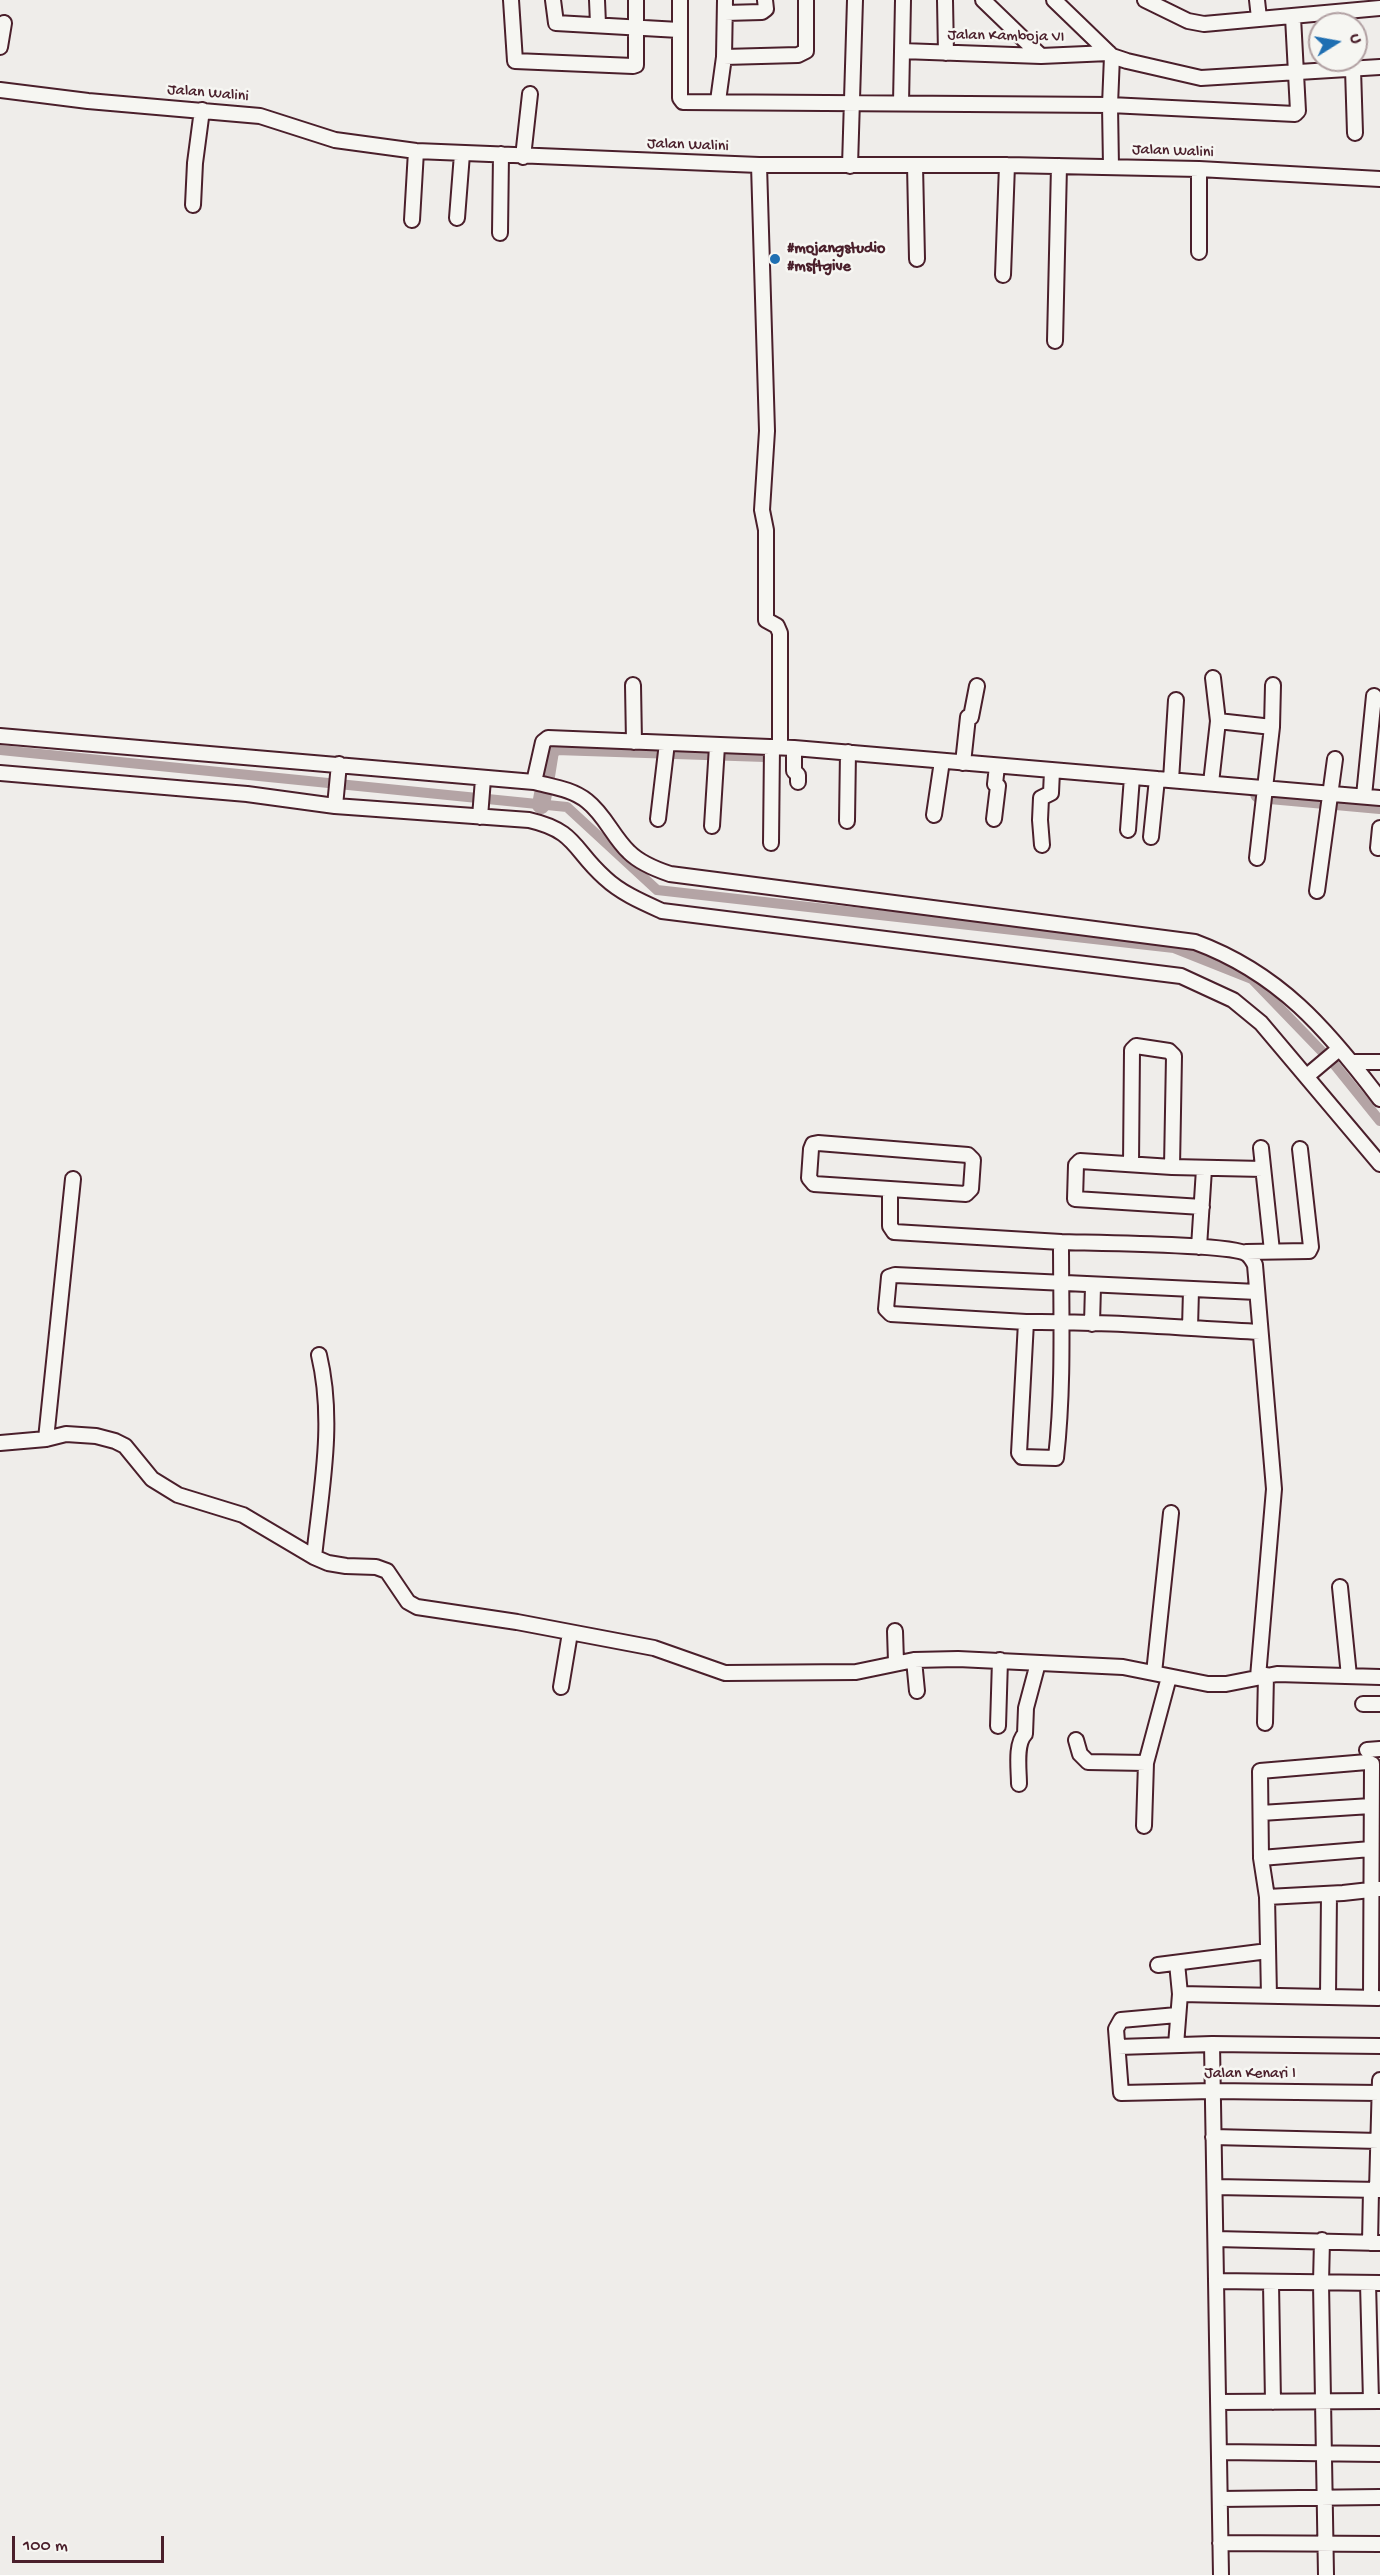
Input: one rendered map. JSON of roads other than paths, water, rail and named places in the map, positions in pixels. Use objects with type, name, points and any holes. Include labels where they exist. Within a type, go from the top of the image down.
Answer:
[{"type":"street","points":[[511,0],[515,61],[636,65],[636,0]]},
{"type":"street","points":[[553,0],[556,23],[679,30]]},
{"type":"street","points":[[597,0],[598,24]]},
{"type":"street","points":[[680,0],[680,98],[683,102],[1110,105],[1295,114],[1298,111],[1293,17]]},
{"type":"street","points":[[718,101],[724,57],[725,6],[762,12],[766,9],[765,0]]},
{"type":"street","points":[[724,57],[804,53],[806,51],[806,0]]},
{"type":"street","points":[[850,166],[855,0]]},
{"type":"street","points":[[901,103],[903,0]]},
{"type":"street","points":[[945,0],[946,53]]},
{"type":"street","points":[[983,0],[1041,56]]},
{"type":"street","points":[[1054,0],[1111,54],[1127,61],[1201,78],[1311,72]]},
{"type":"street","points":[[1145,0],[1188,21],[1204,24],[1380,8]]},
{"type":"street","points":[[1257,0],[1258,18]]},
{"type":"street","points":[[0,47],[4,23]]},
{"type":"street","name":"Jalan Kamboja VI","points":[[902,51],[1041,56],[1111,54]]},
{"type":"street","points":[[1111,54],[1111,167]]},
{"type":"street","points":[[1353,72],[1355,133]]},
{"type":"street","name":"Jalan Walini","points":[[1,86],[260,116],[335,140],[416,151],[624,161],[660,159],[759,165],[1007,165],[1199,169],[1380,179]]},
{"type":"street","points":[[523,157],[530,94]]},
{"type":"street","points":[[193,205],[195,163],[202,110]]},
{"type":"street","points":[[412,220],[416,151]]},
{"type":"street","points":[[458,218],[462,154]]},
{"type":"street","points":[[500,233],[501,154]]},
{"type":"street","points":[[759,165],[767,431],[762,510],[767,545],[765,607],[766,620],[777,626],[780,633],[783,752],[771,843]]},
{"type":"street","points":[[915,165],[917,259]]},
{"type":"street","points":[[1004,275],[1007,165]]},
{"type":"street","points":[[1055,341],[1059,166]]},
{"type":"street","points":[[1199,169],[1199,252]]},
{"type":"street","points":[[1211,783],[1218,721],[1214,678]]},
{"type":"street","points":[[633,685],[634,742]]},
{"type":"street","points":[[963,763],[968,717],[971,717],[977,686]]},
{"type":"street","points":[[1257,858],[1272,727],[1273,686]]},
{"type":"street","points":[[1364,796],[1374,696]]},
{"type":"street","points":[[1151,837],[1176,700]]},
{"type":"street","points":[[1218,721],[1272,727]]},
{"type":"street","points":[[0,736],[338,766],[482,784],[534,782],[570,790],[587,801],[604,818],[628,852],[649,867],[670,874],[1195,942],[1228,954],[1265,976],[1314,1019],[1337,1051],[1353,1062],[1380,1099]]},
{"type":"street","points":[[534,782],[545,739],[634,742],[666,748],[848,756],[942,765],[963,763],[996,769],[1132,781],[1211,783],[1328,799],[1364,796],[1380,798]]},
{"type":"street","points":[[658,819],[666,748]]},
{"type":"street","points":[[712,826],[717,750]]},
{"type":"street","points":[[783,752],[798,775],[798,782]]},
{"type":"street","points":[[847,821],[848,756]]},
{"type":"street","points":[[1317,891],[1335,759]]},
{"type":"street","points":[[934,815],[942,765]]},
{"type":"street","points":[[335,803],[338,766]]},
{"type":"street","points":[[994,819],[998,786],[995,784],[996,769]]},
{"type":"street","points":[[0,773],[335,803],[480,812],[529,820],[564,832],[605,878],[634,899],[662,911],[1181,975],[1233,1000],[1261,1023],[1311,1073],[1380,1164]]},
{"type":"street","points":[[1042,845],[1041,798],[1051,793],[1052,774]]},
{"type":"street","points":[[1128,830],[1132,781]]},
{"type":"street","points":[[480,812],[482,784]]},
{"type":"street","points":[[1378,848],[1380,828]]},
{"type":"street","points":[[1131,1164],[1132,1050],[1136,1046],[1172,1052],[1174,1056],[1172,1167]]},
{"type":"street","points":[[1311,1073],[1337,1051]]},
{"type":"street","points":[[1353,1062],[1380,1062]]},
{"type":"street","points":[[813,1144],[972,1157],[970,1193],[890,1189],[811,1182],[813,1144]]},
{"type":"street","points":[[1261,1148],[1272,1251]]},
{"type":"street","points":[[890,1189],[890,1226],[894,1232],[1199,1247],[1246,1252],[1305,1253],[1311,1247],[1300,1149]]},
{"type":"street","points":[[1202,1207],[1075,1199],[1077,1162],[1204,1169],[1263,1169]]},
{"type":"street","points":[[1199,1247],[1204,1169]]},
{"type":"street","points":[[46,1439],[73,1179]]},
{"type":"street","points":[[1026,1322],[1020,1453],[1027,1459],[1052,1460],[1056,1456],[1062,1360],[1061,1242]]},
{"type":"street","points":[[1246,1252],[1255,1265],[1274,1489],[1262,1676],[1265,1723]]},
{"type":"street","points":[[1257,1292],[895,1275],[889,1277],[886,1309],[891,1314],[1260,1332]]},
{"type":"street","points":[[1092,1324],[1093,1286]]},
{"type":"street","points":[[1190,1328],[1191,1290]]},
{"type":"street","points":[[314,1557],[327,1410],[319,1355]]},
{"type":"street","points":[[0,1443],[46,1439],[66,1434],[96,1436],[115,1441],[125,1446],[152,1479],[178,1495],[243,1515],[314,1557],[338,1565],[387,1571],[408,1602],[417,1607],[654,1648],[725,1673],[856,1672],[914,1660],[1000,1660],[1123,1667],[1208,1684],[1226,1684],[1262,1676],[1380,1677]]},
{"type":"street","points":[[1154,1673],[1171,1513]]},
{"type":"street","points":[[1340,1587],[1349,1676]]},
{"type":"street","points":[[895,1631],[896,1662]]},
{"type":"street","points":[[561,1686],[570,1633]]},
{"type":"street","points":[[914,1660],[917,1691]]},
{"type":"street","points":[[998,1726],[1000,1660]]},
{"type":"street","points":[[1019,1784],[1019,1753],[1022,1737],[1025,1734],[1026,1708],[1038,1663]]},
{"type":"street","points":[[1144,1826],[1146,1763],[1169,1677]]},
{"type":"street","points":[[1363,1704],[1380,1704]]},
{"type":"street","points":[[1076,1740],[1080,1754],[1088,1762],[1146,1763]]},
{"type":"street","points":[[1180,1994],[1269,1996],[1376,1997],[1376,1889],[1371,1849],[1372,1764],[1367,1762],[1260,1770],[1261,1858],[1267,1897],[1269,1996]]},
{"type":"street","points":[[1261,1813],[1371,1806]]},
{"type":"street","points":[[1261,1858],[1371,1849]]},
{"type":"street","points":[[1267,1897],[1376,1889]]},
{"type":"street","points":[[1328,1996],[1329,1894]]},
{"type":"street","points":[[1158,1965],[1268,1951]]},
{"type":"street","points":[[1176,2045],[1180,1994],[1177,1963]]},
{"type":"street","points":[[1177,2015],[1121,2020],[1116,2030],[1118,2046],[1212,2044],[1380,2046]]},
{"type":"street","points":[[1212,2044],[1221,2575]]},
{"type":"street","name":"Jalan Kenari I","points":[[1118,2046],[1121,2093],[1213,2091],[1380,2093]]},
{"type":"street","points":[[1216,2239],[1375,2243],[1380,2080]]},
{"type":"street","points":[[1213,2138],[1379,2141]]},
{"type":"street","points":[[1215,2187],[1376,2190]]},
{"type":"street","points":[[1322,2240],[1326,2575]]},
{"type":"street","points":[[1216,2281],[1374,2283],[1376,2401],[1218,2402]]},
{"type":"street","points":[[1271,2283],[1273,2402]]},
{"type":"street","points":[[1220,2452],[1380,2454]]},
{"type":"street","points":[[1220,2499],[1380,2497]]},
{"type":"street","points":[[1220,2543],[1380,2544]]},
{"type":"waterway","points":[[546,776],[550,751],[556,746],[765,753]]},
{"type":"waterway","points":[[0,750],[567,807],[657,890],[1174,948],[1252,979],[1334,1064],[1380,1121]]},
{"type":"waterway","points":[[541,805],[543,794]]},
{"type":"waterway","points":[[1259,794],[1380,805]]},
{"type":"place","name":"#mojangstudio #msftgive","points":[[775,259]]}]
